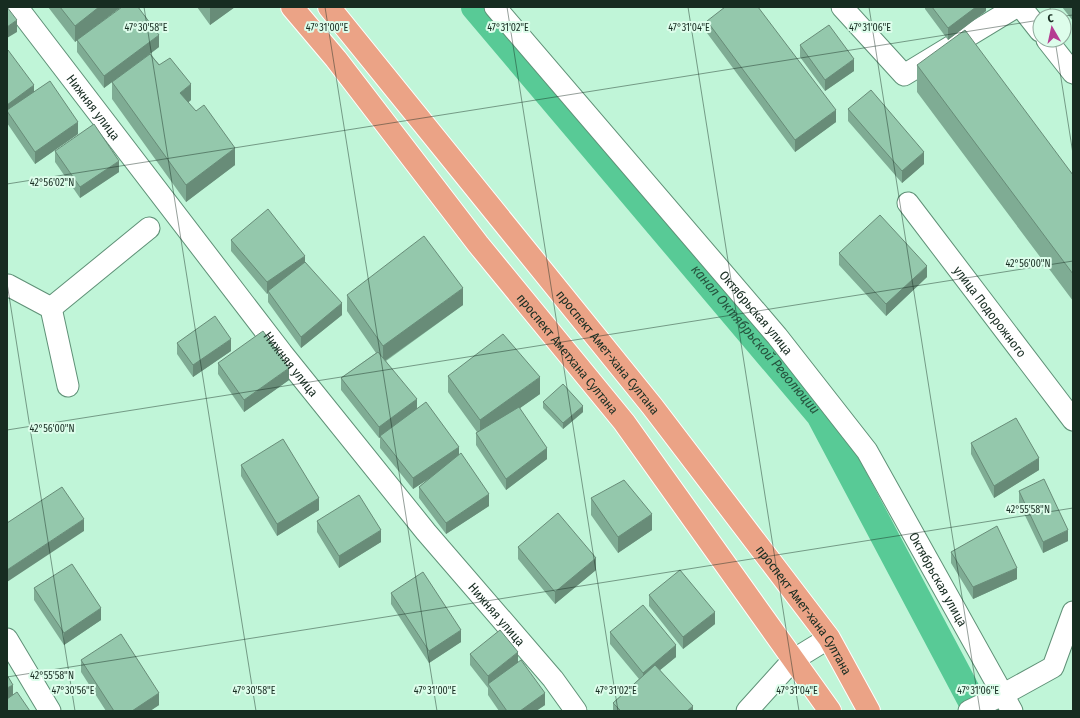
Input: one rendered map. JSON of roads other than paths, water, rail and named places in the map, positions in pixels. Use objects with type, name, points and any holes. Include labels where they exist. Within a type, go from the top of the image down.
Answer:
[{"type":"main road","name":"проспект Аметхана Султана","points":[[292,7],[336,59],[478,244],[624,422],[830,711]]},
{"type":"main road","name":"проспект Амет-хана Султана","points":[[329,7],[652,406],[829,638],[869,711]]},
{"type":"street","name":"Нижняя улица","points":[[17,7],[282,353],[426,532],[553,679],[576,711]]},
{"type":"street","name":"Октябрьская улица","points":[[494,7],[776,336],[866,451],[1008,703]]},
{"type":"street","points":[[842,7],[904,75],[1016,7]]},
{"type":"street","points":[[1021,7],[1032,21]]},
{"type":"street","points":[[1053,48],[1073,73]]},
{"type":"street","name":"улица Подорожного","points":[[908,204],[1073,420]]},
{"type":"street","points":[[51,308],[149,228]]},
{"type":"street","points":[[7,287],[8,285],[51,308],[68,386]]},
{"type":"street","points":[[969,711],[1008,703],[1053,667],[1073,612]]},
{"type":"street","points":[[747,711],[793,660],[829,638]]},
{"type":"street","points":[[7,639],[50,711]]},
{"type":"waterway","name":"канал Октябрьской Революции","points":[[475,7],[820,415],[977,711]]}]
